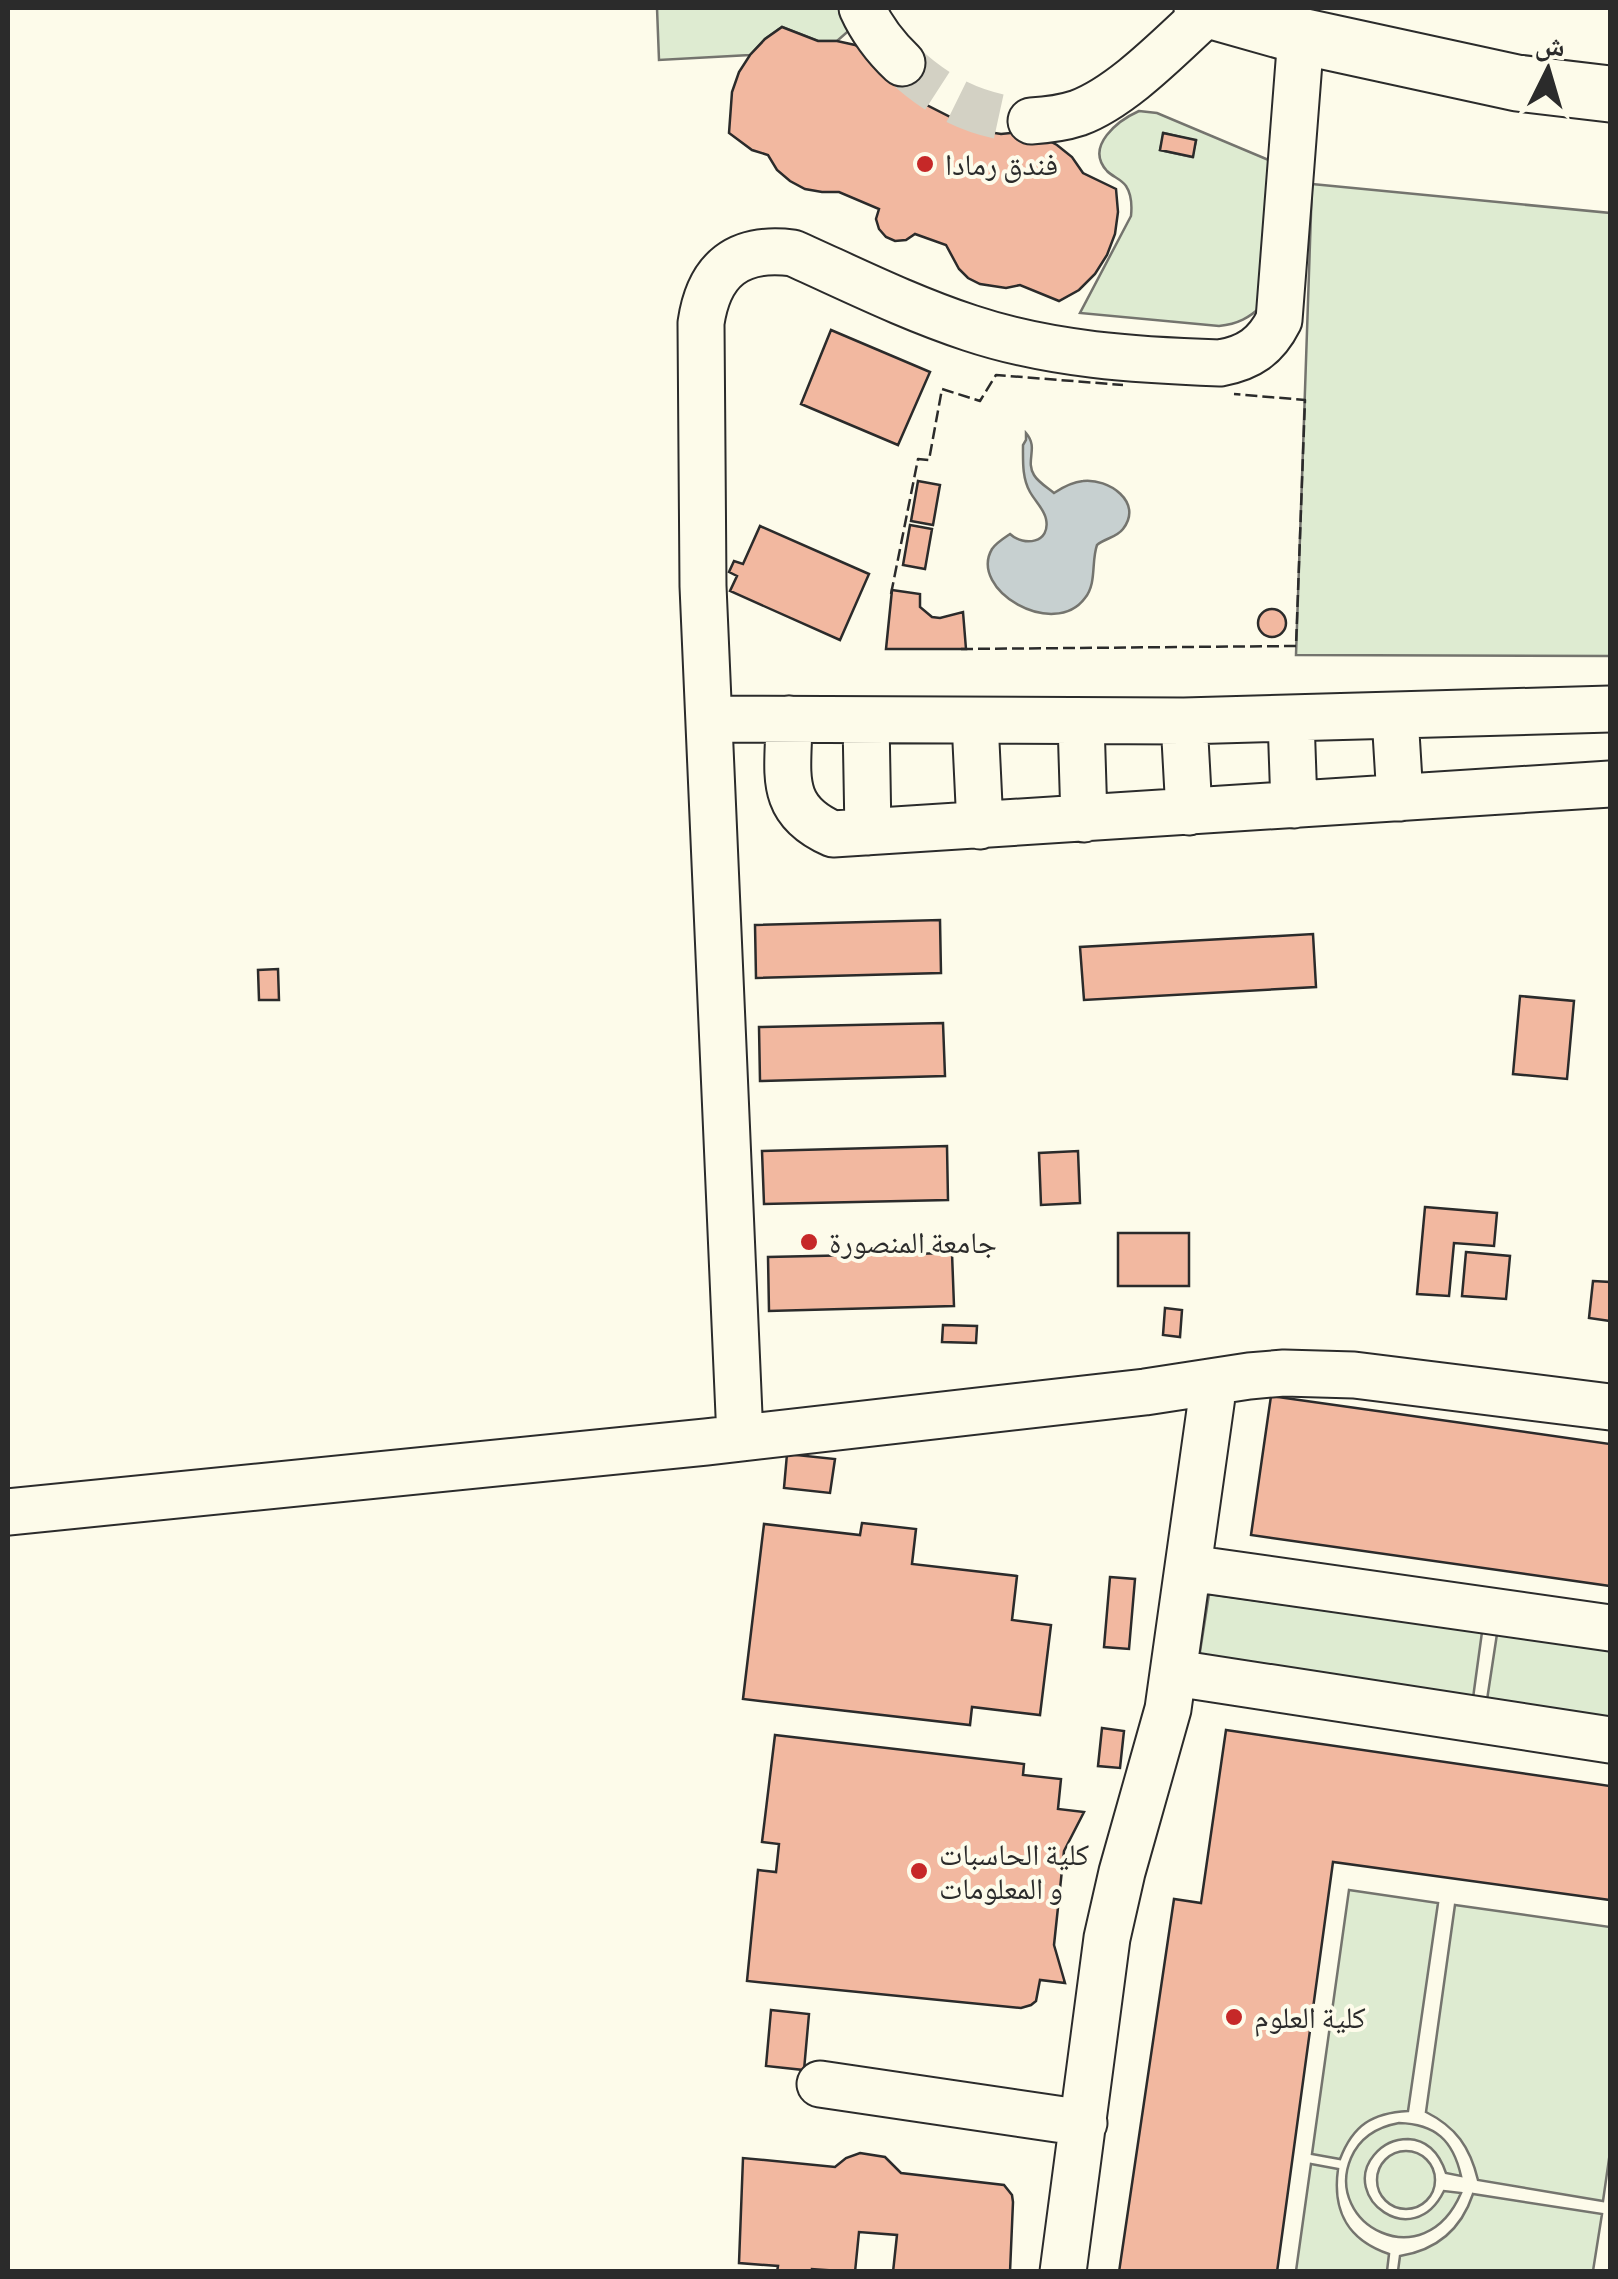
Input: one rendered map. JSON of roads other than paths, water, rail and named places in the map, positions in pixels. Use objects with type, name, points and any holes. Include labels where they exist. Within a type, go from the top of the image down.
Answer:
[{"type":"main road","points":[[1206,9],[1301,36],[1517,84],[1610,94]]},
{"type":"lane","points":[[862,8],[884,46],[902,63]]},
{"type":"lane","points":[[1031,122],[1055,119],[1101,102],[1206,9]]},
{"type":"lane","points":[[740,1438],[703,586],[704,301],[714,281],[729,265],[749,254],[770,250],[792,253],[931,314],[1013,341],[1098,356],[1220,364],[1240,360],[1270,338],[1279,320],[1301,36]]},
{"type":"lane","points":[[710,719],[1184,721],[1610,708]]},
{"type":"lane","points":[[1395,716],[1400,798]]},
{"type":"lane","points":[[788,719],[789,789],[797,810],[813,826],[833,834],[1610,784]]},
{"type":"lane","points":[[1291,719],[1294,805]]},
{"type":"lane","points":[[866,720],[868,832]]},
{"type":"lane","points":[[975,721],[980,826]]},
{"type":"lane","points":[[1184,721],[1188,812]]},
{"type":"lane","points":[[1081,722],[1084,819]]},
{"type":"lane","points":[[8,1512],[740,1438],[1249,1376],[1354,1375],[1610,1407]]},
{"type":"lane","points":[[1064,2272],[1107,1938],[1159,1746],[1174,1673],[1214,1382]]},
{"type":"lane","points":[[1190,1568],[1610,1628]]},
{"type":"lane","points":[[1174,1673],[1610,1740]]},
{"type":"lane","points":[[820,2084],[1084,2123]]},
{"type":"tunnel","points":[[902,63],[931,87],[961,104],[1031,121]]},
{"type":"place","name":"فندق رمادا","points":[[925,164]]},
{"type":"place","name":"جامعة المنصورة","points":[[809,1242]]},
{"type":"place","name":"كلية الحاسبات و المعلومات","points":[[919,1871]]},
{"type":"place","name":"كلية العلوم","points":[[1234,2017]]}]
